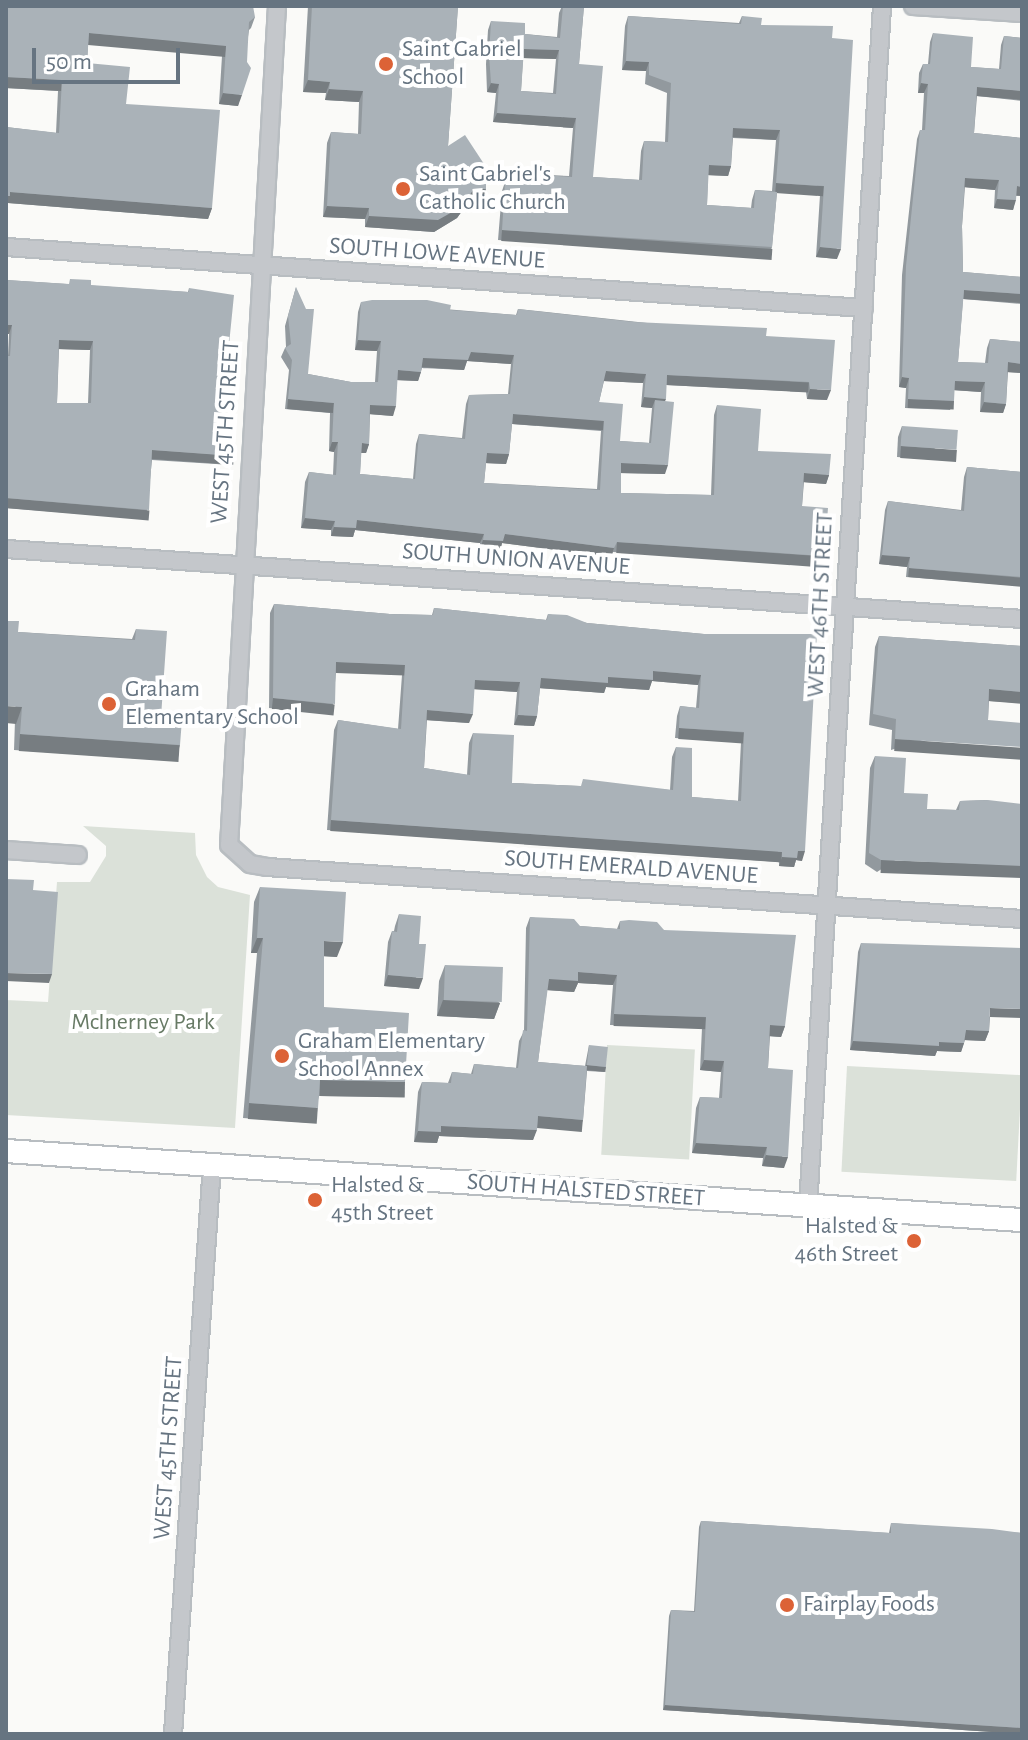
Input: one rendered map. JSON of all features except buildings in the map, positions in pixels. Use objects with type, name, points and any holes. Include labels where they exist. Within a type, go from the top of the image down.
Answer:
[{"type":"main road","name":"SOUTH HALSTED STREET","points":[[6,1151],[1022,1220]]},
{"type":"street","name":"WEST 45TH STREET","points":[[239,857],[229,845],[226,828],[277,6]]},
{"type":"street","name":"WEST 46TH STREET","points":[[808,1206],[882,6]]},
{"type":"street","points":[[913,6],[1022,13]]},
{"type":"street","name":"SOUTH LOWE AVENUE","points":[[6,247],[864,308]]},
{"type":"street","name":"SOUTH UNION AVENUE","points":[[6,549],[1022,619]]},
{"type":"street","points":[[6,850],[78,855]]},
{"type":"street","name":"SOUTH EMERALD AVENUE","points":[[239,857],[267,867],[1022,919]]},
{"type":"street","name":"WEST 45TH STREET","points":[[173,1734],[212,1165]]},
{"type":"green space","name":"McInerney Park","points":[[83,826],[195,833],[196,855],[207,877],[218,887],[250,895],[235,1128],[6,1115],[6,1000],[48,1002],[57,882],[90,882],[106,856],[106,846]]},
{"type":"green space","points":[[607,1045],[695,1050],[689,1159],[601,1155]]},
{"type":"green space","points":[[847,1066],[1022,1075],[1016,1181],[841,1172]]},
{"type":"place","name":"Saint Gabriel School","points":[[386,64]]},
{"type":"place","name":"Saint Gabriel's Catholic Church","points":[[403,189]]},
{"type":"place","name":"Graham Elementary School","points":[[109,704]]},
{"type":"place","name":"Graham Elementary School Annex","points":[[282,1056]]},
{"type":"place","name":"Halsted & 45th Street","points":[[315,1200]]},
{"type":"place","name":"Halsted & 46th Street","points":[[914,1241]]},
{"type":"place","name":"Fairplay Foods","points":[[787,1605]]}]
